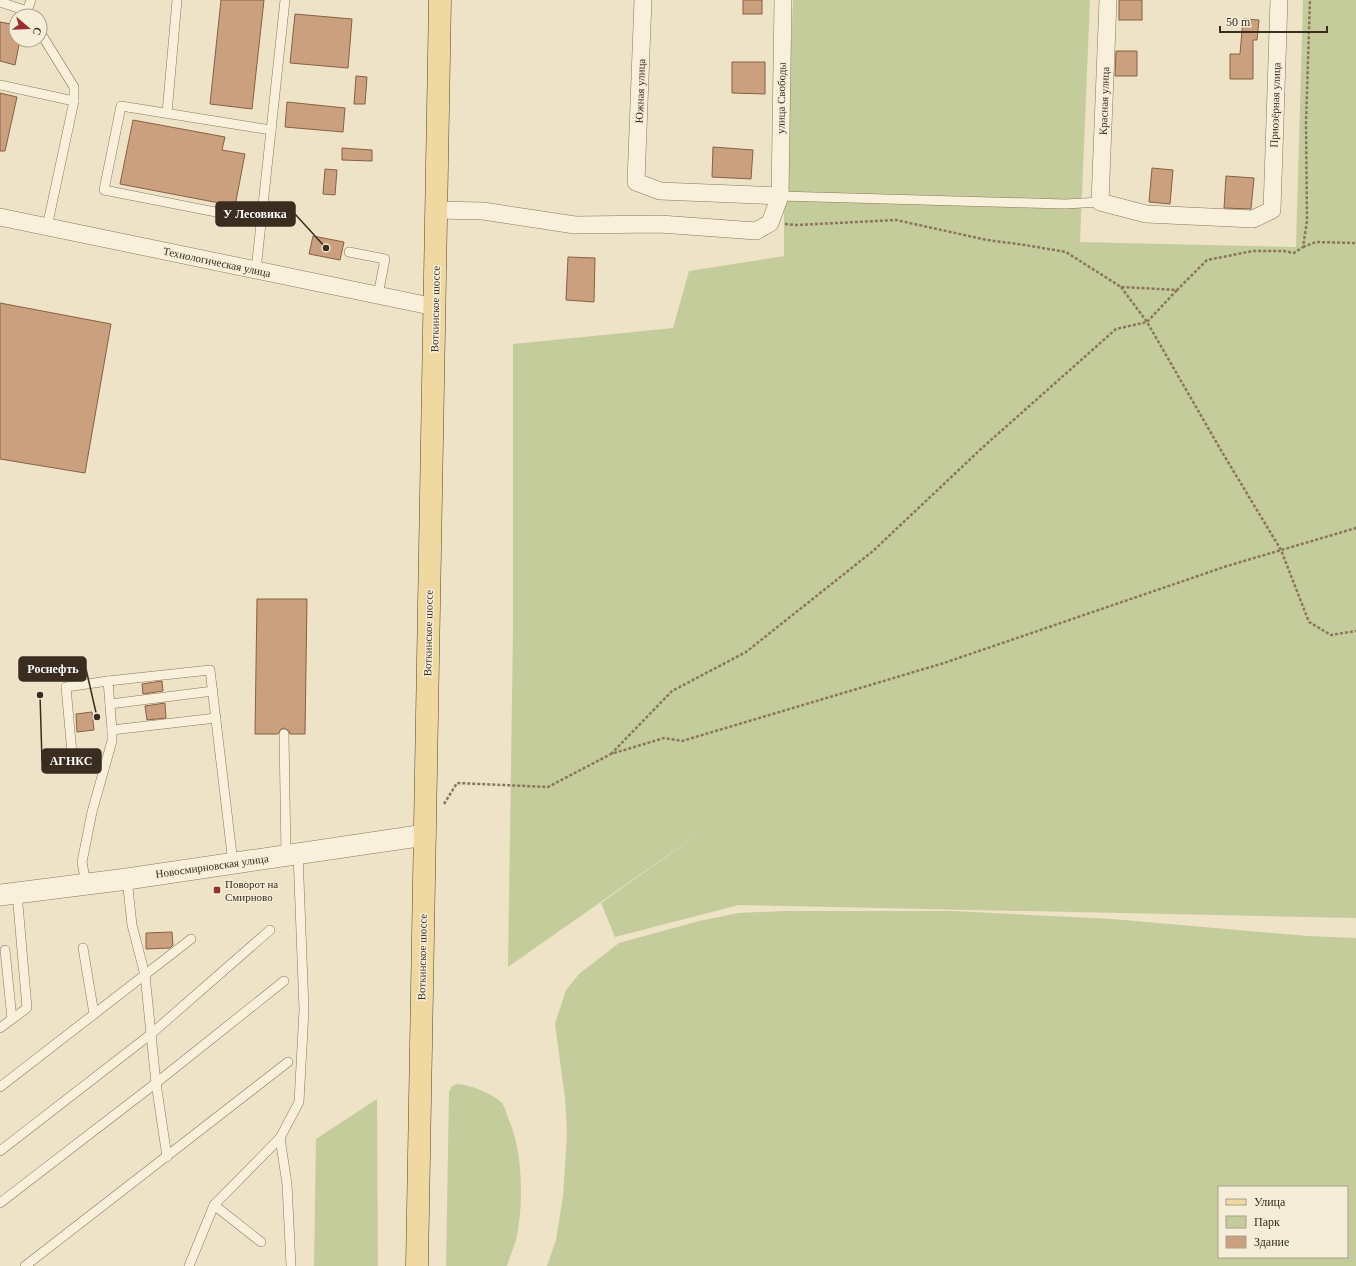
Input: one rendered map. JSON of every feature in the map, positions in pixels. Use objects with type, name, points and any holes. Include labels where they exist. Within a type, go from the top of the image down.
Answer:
[{"type":"main road","name":"Воткинское шоссе","points":[[417,1266],[440,0]]},
{"type":"street","name":"Южная улица","points":[[643,0],[636,182],[660,191],[780,196]]},
{"type":"street","name":"улица Свободы","points":[[436,210],[483,211],[575,225],[660,224],[756,231],[770,223],[780,196],[783,0]]},
{"type":"street","name":"Красная улица","points":[[1100,202],[1108,0]]},
{"type":"street","name":"Приозёрная улица","points":[[1100,202],[1146,214],[1253,220],[1272,210],[1279,0]]},
{"type":"street","name":"Технологическая улица","points":[[0,217],[435,307]]},
{"type":"street","name":"Новосмирновская улица","points":[[9,894],[424,835]]},
{"type":"lane","points":[[167,113],[177,0]]},
{"type":"lane","points":[[256,270],[285,0]]},
{"type":"lane","points":[[0,2],[16,8]]},
{"type":"lane","points":[[47,227],[74,101],[74,87],[48,45]]},
{"type":"lane","points":[[0,85],[74,101]]},
{"type":"lane","points":[[261,221],[104,190],[121,106],[271,130]]},
{"type":"lane","points":[[780,196],[1065,204],[1100,202]]},
{"type":"lane","points":[[349,252],[385,259],[378,295]]},
{"type":"lane","points":[[104,768],[72,753],[66,687],[210,670],[233,863]]},
{"type":"lane","points":[[86,884],[82,862],[92,812],[112,741],[108,681]]},
{"type":"lane","points":[[110,704],[212,691]]},
{"type":"lane","points":[[112,730],[216,718]]},
{"type":"lane","points":[[189,1266],[214,1205],[280,1138],[299,1102],[304,1010],[284,734]]},
{"type":"lane","points":[[127,878],[132,925],[145,974],[156,1083],[167,1157]]},
{"type":"lane","points":[[0,1028],[27,1008],[9,894]]},
{"type":"lane","points":[[0,1151],[151,1034],[270,930]]},
{"type":"lane","points":[[0,1087],[191,939]]},
{"type":"lane","points":[[83,948],[94,1014]]},
{"type":"lane","points":[[5,950],[12,1019]]},
{"type":"lane","points":[[0,1203],[156,1083],[284,981]]},
{"type":"lane","points":[[25,1266],[288,1062]]},
{"type":"lane","points":[[280,1138],[287,1184],[291,1266]]},
{"type":"lane","points":[[214,1205],[261,1242]]},
{"type":"path","points":[[1303,247],[1316,242],[1356,244]]},
{"type":"path","points":[[1121,287],[1147,322],[1222,452],[1281,550],[1309,622],[1332,635],[1356,631]]},
{"type":"path","points":[[611,754],[672,691],[746,652],[873,551],[982,448],[1116,329],[1147,322],[1177,290]]},
{"type":"path","points":[[441,809],[457,783],[548,787],[611,754],[664,738],[682,741],[936,665],[1220,569],[1356,528]]},
{"type":"green space","points":[[793,0],[1090,0],[1080,242],[1296,247],[1303,0],[1356,0],[1356,918],[739,905],[615,937],[601,903],[712,824],[508,967],[513,631],[513,344],[673,328],[689,271],[784,256],[784,214]]},
{"type":"green space","points":[[784,911],[952,911],[1112,919],[1308,936],[1356,938],[1356,1266],[547,1266],[556,1240],[563,1196],[567,1134],[565,1098],[555,1024],[566,990],[579,974],[619,943],[699,921],[738,913]]},
{"type":"green space","points":[[457,1084],[481,1090],[502,1103],[514,1133],[521,1179],[521,1196],[519,1226],[507,1266],[446,1266],[449,1092],[452,1086]]},
{"type":"green space","points":[[377,1099],[378,1266],[314,1266],[316,1139]]},
{"type":"building","points":[[221,0],[264,0],[252,109],[210,104]]},
{"type":"building","points":[[743,0],[762,0],[762,14],[743,14]]},
{"type":"building","points":[[1119,0],[1142,0],[1142,20],[1119,20]]},
{"type":"building","points":[[295,14],[352,19],[348,68],[290,63]]},
{"type":"building","points":[[1243,19],[1259,20],[1257,40],[1253,40],[1253,79],[1230,79],[1230,54],[1240,54]]},
{"type":"building","points":[[0,22],[8,23],[8,48],[18,48],[15,65],[0,61]]},
{"type":"building","points":[[1116,51],[1137,51],[1137,76],[1115,76]]},
{"type":"building","points":[[732,62],[765,62],[765,94],[732,93]]},
{"type":"building","points":[[356,76],[367,77],[365,104],[354,104]]},
{"type":"building","points":[[0,93],[17,97],[5,151],[0,151]]},
{"type":"building","points":[[287,102],[345,108],[343,132],[285,127]]},
{"type":"building","points":[[133,120],[225,137],[222,150],[245,154],[235,206],[120,184]]},
{"type":"building","points":[[713,147],[753,150],[751,179],[712,177]]},
{"type":"building","points":[[342,148],[372,150],[372,161],[342,160]]},
{"type":"building","points":[[1152,168],[1173,170],[1170,204],[1149,202]]},
{"type":"building","points":[[325,169],[337,170],[335,195],[323,194]]},
{"type":"building","points":[[1226,176],[1254,178],[1251,209],[1224,208]]},
{"type":"building","points":[[313,236],[344,242],[340,260],[309,254]]},
{"type":"building","points":[[568,257],[595,258],[594,302],[566,300]]},
{"type":"building","points":[[0,303],[111,324],[85,473],[0,459]]},
{"type":"building","points":[[257,599],[307,599],[305,734],[290,734],[289,731],[284,728],[281,729],[278,734],[255,734]]},
{"type":"building","points":[[162,681],[163,691],[143,694],[142,684]]},
{"type":"building","points":[[165,703],[166,718],[147,720],[145,706]]},
{"type":"building","points":[[92,712],[94,730],[77,732],[76,714]]},
{"type":"building","points":[[172,932],[173,945],[170,948],[146,949],[146,933]]},
{"type":"place","name":"У Лесовика","points":[[326,248]]},
{"type":"place","name":"АГНКС","points":[[40,695]]},
{"type":"place","name":"Роснефть","points":[[97,717]]},
{"type":"place","name":"Поворот на Смирново","points":[[217,890]]}]
